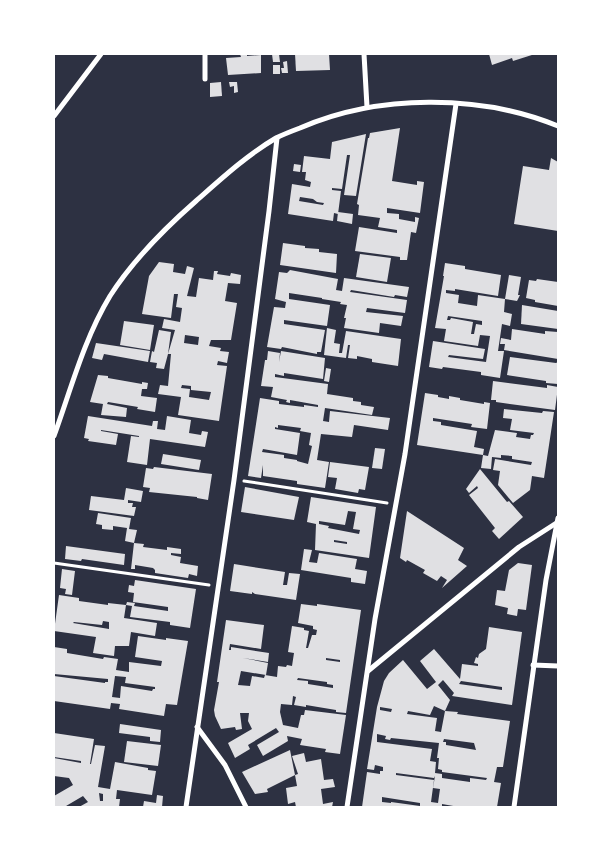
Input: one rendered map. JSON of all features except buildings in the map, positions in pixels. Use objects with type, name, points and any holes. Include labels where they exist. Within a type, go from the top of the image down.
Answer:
[{"type":"street","points":[[54,116],[101,54]]},
{"type":"street","points":[[205,54],[205,79]]},
{"type":"street","points":[[364,54],[367,107]]},
{"type":"street","points":[[54,436],[82,354],[94,326],[110,296],[128,271],[179,216],[232,171],[277,138],[336,114],[367,107],[424,103],[456,104],[512,112],[558,126]]},
{"type":"street","points":[[347,807],[375,619],[397,504],[422,345],[456,104]]},
{"type":"street","points":[[186,807],[234,480],[277,138]]},
{"type":"street","points":[[368,671],[519,547],[558,521]]},
{"type":"street","points":[[514,807],[546,580],[558,521]]},
{"type":"street","points":[[533,666],[558,666]]},
{"type":"street","points":[[197,727],[225,765],[246,807]]},
{"type":"path","points":[[234,480],[397,504]]},
{"type":"path","points":[[54,563],[218,587]]}]
